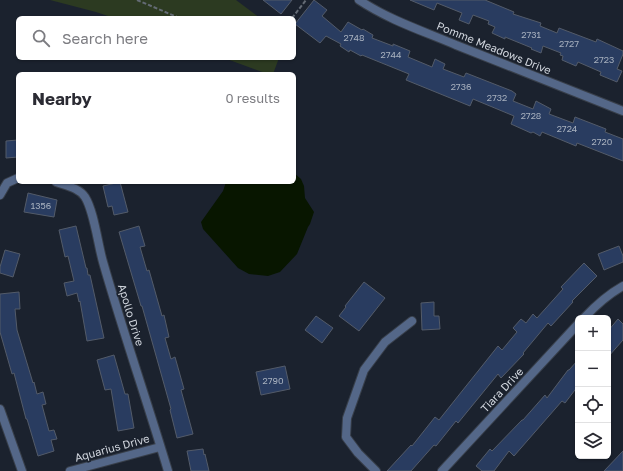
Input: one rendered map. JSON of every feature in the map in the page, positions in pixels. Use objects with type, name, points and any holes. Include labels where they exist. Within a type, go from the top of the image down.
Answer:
[{"type":"street","name":"Pomme Meadows Drive","points":[[359,0],[376,11],[530,75],[623,111]]},
{"type":"street","points":[[0,195],[7,183],[16,179]]},
{"type":"street","name":"Apollo Drive","points":[[62,184],[74,188],[82,193],[91,212],[103,261],[168,471]]},
{"type":"street","points":[[587,315],[598,303],[623,286]]},
{"type":"street","points":[[376,471],[358,453],[346,437],[347,418],[364,370],[386,342],[412,321]]},
{"type":"street","name":"Tiara Drive","points":[[442,471],[575,327]]},
{"type":"street","points":[[0,409],[22,471]]},
{"type":"street","name":"Aquarius Drive","points":[[70,471],[160,447]]},
{"type":"path","points":[[137,0],[175,16]]},
{"type":"path","points":[[294,16],[306,0]]},
{"type":"shaded area","points":[[50,0],[236,0],[257,16],[108,16]]},
{"type":"shaded area","points":[[230,60],[278,60],[274,72],[262,72]]},
{"type":"shaded area","points":[[296,175],[301,179],[304,186],[305,198],[314,212],[297,254],[280,272],[268,276],[249,274],[238,268],[203,229],[201,222],[223,191],[225,184],[296,184]]},
{"type":"building","points":[[263,0],[292,0],[281,14]]},
{"type":"building","points":[[314,0],[327,10],[322,16],[341,32],[348,22],[373,35],[372,38],[410,51],[408,57],[432,67],[435,59],[445,64],[443,69],[464,77],[466,73],[512,91],[516,94],[513,101],[533,109],[536,101],[551,109],[549,114],[573,123],[575,117],[606,129],[605,132],[623,139],[623,161],[577,143],[576,146],[542,132],[540,136],[533,132],[531,133],[511,124],[514,116],[473,99],[470,106],[406,80],[409,74],[362,55],[361,56],[350,50],[349,52],[340,46],[341,44],[326,36],[320,43],[296,25]]},
{"type":"building","points":[[410,0],[485,0],[514,12],[513,14],[541,23],[540,26],[557,33],[559,28],[596,42],[597,39],[623,51],[617,69],[622,71],[617,82],[600,75],[601,72],[578,62],[576,66],[562,60],[563,56],[560,55],[561,53],[543,46],[541,53],[531,49],[532,48],[492,33],[495,27],[488,24],[489,21],[473,15],[469,24],[459,20],[462,13],[437,3],[434,10]]},
{"type":"building","points":[[16,140],[16,157],[6,158],[6,141]]},
{"type":"building","points":[[121,184],[128,212],[114,215],[112,206],[108,207],[103,186]]},
{"type":"building","points":[[28,193],[57,200],[54,217],[24,212]]},
{"type":"building","points":[[76,226],[88,275],[90,275],[104,338],[87,341],[80,301],[79,302],[77,293],[67,296],[64,283],[74,281],[68,256],[65,257],[59,230]]},
{"type":"building","points":[[139,226],[145,246],[140,247],[147,271],[149,270],[162,316],[164,315],[169,337],[165,338],[171,359],[175,357],[184,389],[181,390],[193,434],[177,438],[171,409],[142,306],[119,232]]},
{"type":"building","points":[[619,246],[623,256],[623,262],[604,270],[598,254]]},
{"type":"building","points":[[5,250],[20,254],[13,277],[0,273],[0,267]]},
{"type":"building","points":[[584,263],[597,276],[572,301],[573,302],[551,326],[548,323],[523,353],[524,354],[501,378],[498,374],[458,423],[456,421],[436,446],[434,445],[411,471],[387,471],[411,445],[412,446],[435,417],[439,420],[498,346],[502,350],[517,332],[513,328],[521,319],[526,323],[533,314],[537,318],[563,289],[561,287]]},
{"type":"building","points":[[364,282],[385,298],[359,331],[339,316]]},
{"type":"building","points":[[19,292],[20,309],[15,309],[17,330],[37,394],[43,392],[46,404],[42,405],[49,431],[54,430],[57,439],[51,440],[54,451],[38,456],[26,419],[14,373],[12,374],[0,332],[0,294]]},
{"type":"building","points":[[434,302],[434,316],[439,316],[440,329],[422,330],[421,303]]},
{"type":"building","points":[[316,316],[333,328],[322,343],[305,330]]},
{"type":"building","points":[[618,319],[623,324],[623,340],[611,354],[611,351],[611,327]]},
{"type":"building","points":[[114,355],[125,394],[128,394],[134,428],[118,431],[111,389],[105,390],[97,360]]},
{"type":"building","points":[[575,363],[575,390],[565,403],[562,401],[514,456],[509,451],[494,471],[482,471],[476,466],[490,449],[492,451],[523,420],[545,395],[547,398]]},
{"type":"building","points":[[285,366],[290,389],[261,395],[256,372]]},
{"type":"building","points":[[203,449],[209,471],[191,471],[187,451]]},
{"type":"building","points":[[623,451],[623,471],[604,471]]}]
